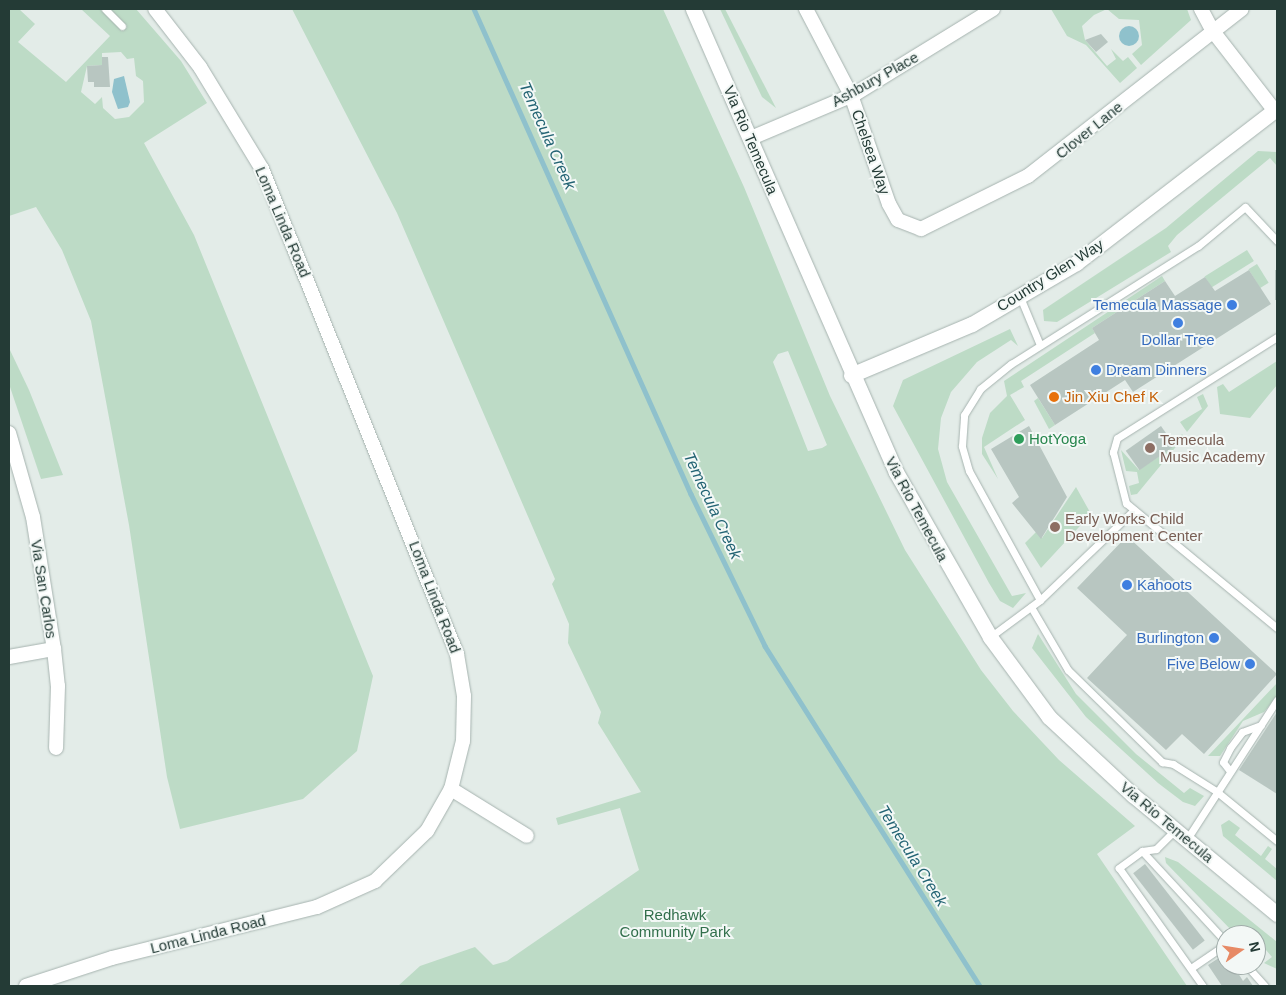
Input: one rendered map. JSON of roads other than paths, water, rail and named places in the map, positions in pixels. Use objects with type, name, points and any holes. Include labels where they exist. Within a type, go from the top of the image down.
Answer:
[{"type":"street","name":"Loma Linda Road","points":[[26,986],[112,958],[348,896],[401,860],[427,831],[451,790],[463,741],[464,696],[457,654],[439,601],[262,169],[200,67],[155,9]]},
{"type":"street","name":"Via Rio Temecula","points":[[693,9],[751,138],[851,375],[896,472],[990,637],[1049,717],[1186,840],[1277,914]]},
{"type":"street","name":"Chelsea Way","points":[[806,9],[851,95],[889,204],[898,220],[921,228]]},
{"type":"street","name":"Ashbury Place","points":[[751,138],[851,95],[993,9]]},
{"type":"street","points":[[1201,9],[1212,30],[1276,110]]},
{"type":"street","name":"Clover Lane","points":[[921,228],[1000,192],[1051,161],[1212,30],[1242,9]]},
{"type":"street","name":"Country Glen Way","points":[[851,375],[972,324],[1076,263],[1276,110]]},
{"type":"street","name":"Via San Carlos","points":[[9,434],[33,517],[54,649],[58,686],[56,748]]},
{"type":"street","points":[[9,658],[54,649]]},
{"type":"street","points":[[451,790],[526,836]]},
{"type":"lane","points":[[105,9],[122,26]]},
{"type":"lane","points":[[1040,600],[969,471],[962,446],[964,415],[980,389],[1040,345],[1198,246],[1245,207],[1277,241]]},
{"type":"lane","points":[[1019,296],[1040,345]]},
{"type":"lane","points":[[1277,338],[1117,438],[1113,452],[1121,495],[1134,510],[1277,628]]},
{"type":"lane","points":[[990,637],[1040,600],[1134,510]]},
{"type":"lane","points":[[1031,607],[1068,670],[1162,762],[1173,764],[1216,791],[1277,841]]},
{"type":"lane","points":[[1186,840],[1216,791],[1277,700]]},
{"type":"lane","points":[[1230,771],[1223,762],[1230,748],[1242,732],[1262,725]]},
{"type":"lane","points":[[1175,830],[1156,849],[1142,852],[1119,868],[1204,986]]},
{"type":"lane","points":[[1142,852],[1216,932]]},
{"type":"lane","points":[[1191,968],[1216,950]]},
{"type":"lane","points":[[1255,975],[1265,986]]},
{"type":"water","points":[[1125,26],[1133,26],[1139,32],[1139,40],[1133,46],[1125,46],[1119,40],[1119,32]]},
{"type":"water","points":[[124,76],[130,102],[128,107],[118,109],[112,92],[114,79]]},
{"type":"waterway","name":"Temecula Creek","points":[[474,9],[691,494],[765,646],[980,986]]},
{"type":"place","name":"Temecula Massage","points":[[1232,305]]},
{"type":"place","name":"Dollar Tree","points":[[1178,323]]},
{"type":"place","name":"Dream Dinners","points":[[1096,370]]},
{"type":"place","name":"Jin Xiu Chef K","points":[[1054,397]]},
{"type":"place","name":"HotYoga","points":[[1019,439]]},
{"type":"place","name":"Temecula Music Academy","points":[[1150,448]]},
{"type":"place","name":"Early Works Child Development Center","points":[[1055,527]]},
{"type":"place","name":"Kahoots","points":[[1127,585]]},
{"type":"place","name":"Burlington","points":[[1214,638]]},
{"type":"place","name":"Five Below","points":[[1250,664]]},
{"type":"park label","name":"Redhawk Community Park","points":[[675,922]]}]
